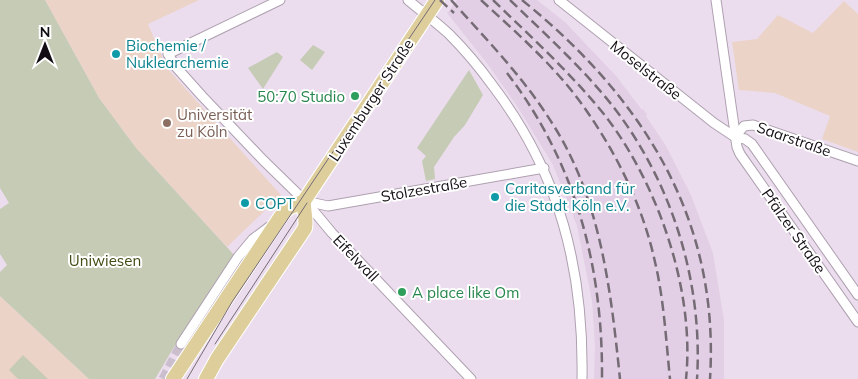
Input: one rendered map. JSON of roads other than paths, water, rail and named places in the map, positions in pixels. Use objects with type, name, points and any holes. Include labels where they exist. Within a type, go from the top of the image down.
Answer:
[{"type":"main road","name":"Luxemburger Straße","points":[[173,379],[278,221],[287,209],[304,201],[438,0]]},
{"type":"main road","points":[[206,379],[217,359],[305,228],[307,221],[304,201]]},
{"type":"street","name":"Eifelwall","points":[[280,0],[168,54],[176,67],[202,96],[304,201],[471,379]]},
{"type":"street","points":[[408,0],[448,33],[478,66],[515,116],[544,168],[568,238],[575,271],[581,328],[582,379]]},
{"type":"street","name":"Moselstraße","points":[[559,0],[735,137]]},
{"type":"street","name":"Pfälzer Straße","points":[[716,0],[735,137],[740,154],[858,322]]},
{"type":"street","name":"Saarstraße","points":[[735,137],[744,126],[753,124],[858,162]]},
{"type":"street","name":"Pfälzer Straße","points":[[735,137],[745,139],[752,144],[858,295]]},
{"type":"street","name":"Stolzestraße","points":[[304,201],[328,206],[544,168]]},
{"type":"street","points":[[180,344],[224,276],[245,248],[253,239],[278,221]]},
{"type":"tunnel","points":[[163,379],[181,344]]},
{"type":"tram line","points":[[187,379],[232,302],[435,0]]},
{"type":"tram line","points":[[215,344],[307,203]]},
{"type":"railway","points":[[440,0],[454,13]]},
{"type":"railway","points":[[451,0],[529,90],[569,152],[593,214],[601,247],[620,379]]},
{"type":"railway","points":[[481,0],[537,52],[563,80],[598,127],[619,164],[644,222],[655,262],[663,305],[670,379]]},
{"type":"railway","points":[[493,0],[552,57],[594,102],[626,145],[643,176],[657,208],[679,276],[685,311],[686,379]]},
{"type":"railway","points":[[510,0],[603,94],[635,139],[653,170],[668,203],[680,237],[689,272],[695,307],[698,343],[697,379]]},
{"type":"railway","points":[[522,0],[565,38],[604,78],[637,121],[665,166],[687,215],[702,266],[710,321],[710,379]]},
{"type":"railway","points":[[507,73],[531,107],[551,143],[568,180],[581,218],[591,257],[597,297],[601,337],[602,379]]},
{"type":"place","name":"Biochemie / Nuklearchemie","points":[[116,54]]},
{"type":"place","name":"50:70 Studio","points":[[355,96]]},
{"type":"place","name":"Universität zu Köln","points":[[167,123]]},
{"type":"place","name":"Caritasverband für die Stadt Köln e.V.","points":[[495,197]]},
{"type":"place","name":"COPT","points":[[245,203]]},
{"type":"place","name":"A place like Om","points":[[402,292]]},
{"type":"park label","name":"Uniwiesen","points":[[105,260]]}]
